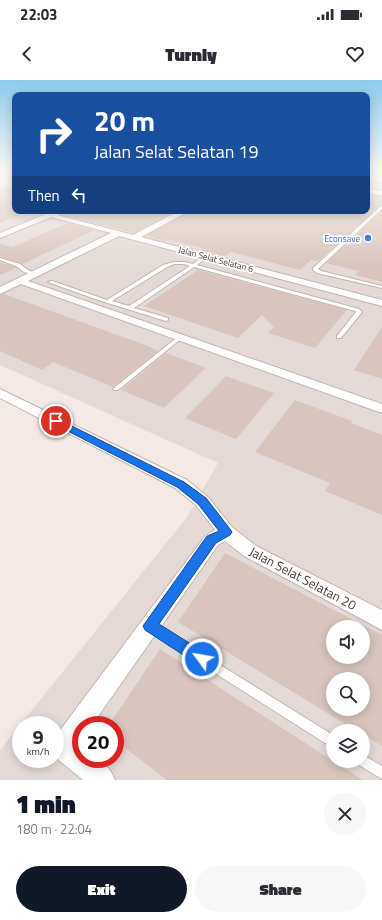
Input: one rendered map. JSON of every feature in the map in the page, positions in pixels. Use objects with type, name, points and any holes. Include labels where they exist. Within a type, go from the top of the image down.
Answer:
[{"type":"street","points":[[134,237],[179,214]]},
{"type":"street","name":"Jalan Selat Selatan 6","points":[[0,236],[46,217],[60,215],[118,233],[206,257],[382,302]]},
{"type":"street","points":[[0,291],[118,233]]},
{"type":"street","points":[[20,281],[382,409]]},
{"type":"street","name":"Jalan Selat Selatan 20","points":[[0,393],[181,484],[202,501],[226,532],[250,551],[382,620]]},
{"type":"street","points":[[103,780],[62,747],[212,540],[226,532]]},
{"type":"lane","points":[[382,207],[315,269],[318,272],[382,288]]},
{"type":"lane","points":[[131,308],[206,257]]},
{"type":"lane","points":[[0,260],[18,265],[26,271],[35,274]]},
{"type":"lane","points":[[108,301],[165,266],[178,263],[194,265],[357,310],[359,312],[339,337]]},
{"type":"lane","points":[[50,282],[166,319]]},
{"type":"lane","points":[[116,389],[180,337]]},
{"type":"lane","points":[[150,626],[326,738]]},
{"type":"lane","points":[[370,766],[382,773]]},
{"type":"shaded area","points":[[0,202],[12,202],[12,214],[370,214],[370,202],[382,202],[382,780],[0,780],[0,750],[12,735],[12,768],[64,768],[64,716],[27,716],[187,517],[218,463],[0,365]]},
{"type":"building","points":[[0,202],[12,202],[12,214],[22,214],[0,223]]},
{"type":"building","points":[[370,202],[382,202],[382,204],[318,261],[311,260],[300,270],[231,252],[225,256],[200,250],[202,248],[167,239],[165,241],[146,236],[185,214],[370,214]]},
{"type":"building","name":"Econsave","points":[[382,211],[382,282],[355,275],[359,271],[326,263]]},
{"type":"building","points":[[62,214],[170,214],[134,233]]},
{"type":"building","points":[[68,223],[94,230],[23,264],[0,257],[0,244],[12,247]]},
{"type":"building","points":[[0,262],[15,267],[16,268],[0,275]]},
{"type":"building","points":[[198,270],[347,310],[315,348],[268,333],[274,327],[262,315],[238,338],[144,306]]},
{"type":"building","points":[[4,294],[148,346],[158,351],[113,387],[53,362],[42,370],[0,351],[0,295]]},
{"type":"building","points":[[382,327],[382,379],[354,370]]},
{"type":"building","points":[[166,353],[206,368],[164,408],[121,390]]},
{"type":"building","points":[[226,376],[274,393],[236,439],[185,418]]},
{"type":"building","points":[[295,400],[352,421],[351,423],[382,435],[382,515],[325,491],[330,483],[255,452]]},
{"type":"building","points":[[225,553],[353,620],[326,620],[326,664],[370,664],[370,629],[382,635],[382,746],[370,738],[370,724],[346,724],[332,716],[370,716],[370,672],[326,672],[326,712],[178,622]]},
{"type":"building","points":[[160,649],[326,756],[326,768],[344,768],[363,780],[167,780],[124,747],[124,716],[115,716]]},
{"type":"place","name":"Econsave","points":[[368,238]]},
{"type":"route","points":[[56,421],[181,484],[202,501],[226,532],[212,540],[150,626],[202,659]]}]
